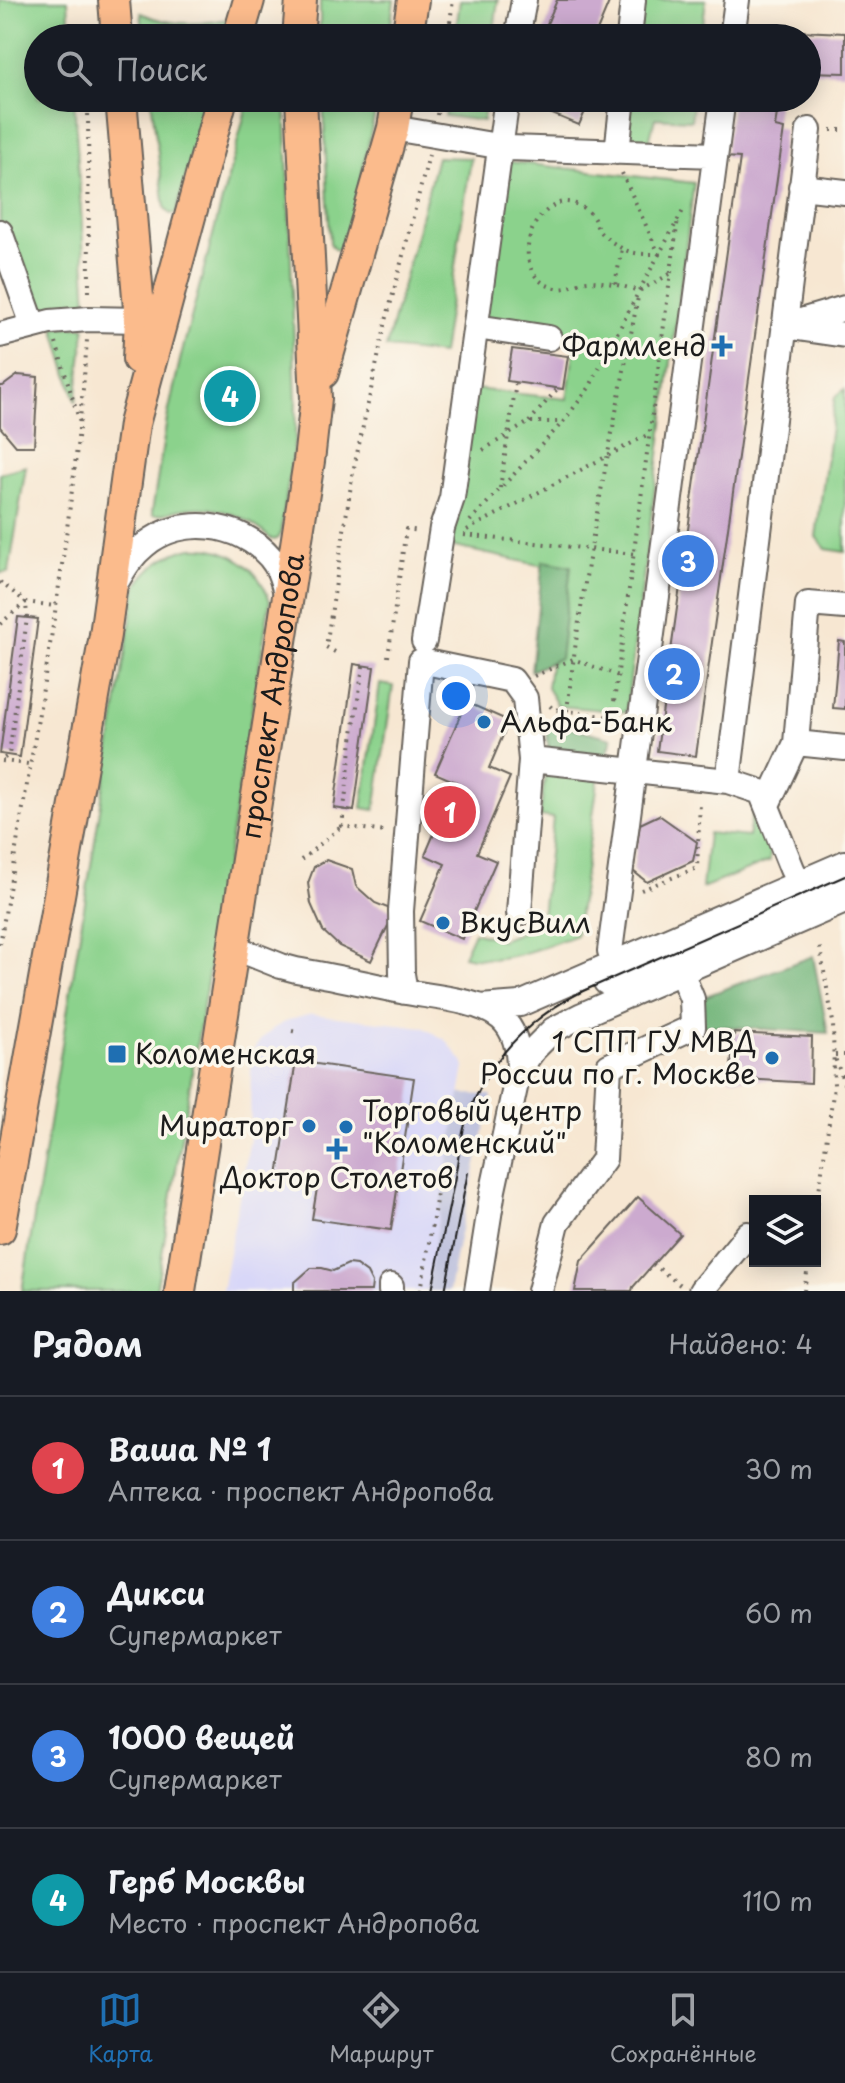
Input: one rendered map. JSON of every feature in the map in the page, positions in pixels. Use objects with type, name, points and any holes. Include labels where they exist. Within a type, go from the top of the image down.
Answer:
[{"type":"main road","points":[[114,0],[116,24]]},
{"type":"main road","points":[[242,24],[249,0]]},
{"type":"main road","points":[[299,24],[301,0]]},
{"type":"main road","points":[[409,24],[413,0]]},
{"type":"main road","points":[[0,1229],[87,743],[134,424],[140,320],[122,112]]},
{"type":"main road","points":[[134,424],[218,112]]},
{"type":"main road","name":"проспект Андропова","points":[[180,1291],[288,599],[316,398],[302,112]]},
{"type":"main road","points":[[316,398],[396,112]]},
{"type":"street","points":[[520,24],[524,0]]},
{"type":"street","points":[[630,24],[633,0]]},
{"type":"street","points":[[734,24],[737,0]]},
{"type":"street","points":[[424,641],[450,534],[456,465],[505,112]]},
{"type":"street","points":[[617,152],[621,112]]},
{"type":"street","points":[[622,979],[610,951],[721,112]]},
{"type":"street","points":[[393,128],[509,148],[715,155]]},
{"type":"street","points":[[728,781],[809,130]]},
{"type":"street","points":[[801,187],[845,192]]},
{"type":"street","points":[[0,232],[42,323]]},
{"type":"street","points":[[784,326],[845,308]]},
{"type":"street","points":[[0,335],[42,323],[89,319],[140,320]]},
{"type":"street","points":[[784,326],[845,335]]},
{"type":"street","points":[[476,327],[549,338]]},
{"type":"street","points":[[111,590],[128,560],[151,541],[174,530],[206,526],[231,531],[259,547],[273,561],[288,599]]},
{"type":"street","points":[[767,805],[796,743],[808,604],[845,607]]},
{"type":"street","points":[[405,992],[401,911],[421,661],[512,680],[525,698],[531,760],[519,913]]},
{"type":"street","points":[[796,743],[845,748]]},
{"type":"street","points":[[531,760],[728,781],[761,792],[806,898]]},
{"type":"street","points":[[519,1069],[553,1030],[568,1022],[622,979],[806,898],[845,863]]},
{"type":"street","points":[[480,1007],[520,1004],[548,992],[622,979],[845,881]]},
{"type":"street","points":[[806,898],[845,901]]},
{"type":"street","points":[[233,947],[281,966],[480,1007],[505,1021],[518,1045],[519,1069],[493,1190],[477,1291]]},
{"type":"street","points":[[540,1291],[557,1223],[604,1159],[609,1066],[693,1027],[692,999],[675,956]]},
{"type":"street","points":[[701,1291],[748,1234]]},
{"type":"path","points":[[450,24],[453,0]]},
{"type":"path","points":[[0,944],[56,606],[81,427],[89,319],[88,112]]},
{"type":"path","points":[[335,652],[326,647],[353,472],[437,112]]},
{"type":"path","points":[[617,152],[617,164],[659,254]]},
{"type":"path","points":[[659,254],[636,254],[622,249],[599,231],[593,216],[579,205],[564,202],[551,207],[538,219],[526,249],[539,281],[555,288],[568,288],[586,280],[639,291],[701,263]]},
{"type":"path","points":[[450,534],[499,490],[563,422],[589,388],[686,206]]},
{"type":"path","points":[[612,717],[678,219]]},
{"type":"path","points":[[615,284],[622,249]]},
{"type":"path","points":[[567,711],[590,549],[639,291]]},
{"type":"path","points":[[42,323],[81,427]]},
{"type":"path","points":[[499,490],[516,383]]},
{"type":"path","points":[[456,465],[529,422],[558,388]]},
{"type":"path","points":[[529,422],[563,422]]},
{"type":"path","points":[[450,534],[649,434]]},
{"type":"path","points":[[388,657],[406,529],[661,556]]},
{"type":"path","points":[[0,582],[26,602],[56,606]]},
{"type":"path","points":[[0,624],[26,602]]},
{"type":"path","points":[[0,761],[9,755],[27,618],[26,602]]},
{"type":"path","points":[[529,679],[573,659],[617,676],[645,678]]},
{"type":"path","points":[[301,860],[342,826],[363,666]]},
{"type":"path","points":[[545,699],[553,709],[640,721]]},
{"type":"path","points":[[0,761],[30,764]]},
{"type":"path","points":[[616,900],[697,868],[701,778]]},
{"type":"path","points":[[342,826],[407,835]]},
{"type":"path","points":[[818,1195],[834,1087],[833,1022],[819,943]]},
{"type":"path","points":[[834,1055],[845,1055]]},
{"type":"path","points":[[834,1055],[845,1086]]},
{"type":"path","points":[[399,1178],[412,1172]]},
{"type":"path","points":[[421,1291],[439,1182]]},
{"type":"path","points":[[653,1264],[688,1291]]},
{"type":"path","points":[[804,1291],[808,1267]]},
{"type":"shaded area","points":[[311,1014],[422,1027],[446,1040],[463,1062],[465,1067],[426,1291],[222,1291],[250,1139],[251,1053],[274,1028]]},
{"type":"shaded area","points":[[460,1094],[492,1095],[449,1291],[426,1291]]},
{"type":"green space","points":[[0,0],[68,0],[69,24],[24,24],[24,112],[75,112],[87,306],[47,311],[28,302],[0,223]]},
{"type":"green space","points":[[320,0],[394,0],[391,24],[320,24]]},
{"type":"green space","points":[[460,0],[498,0],[495,24],[457,24]]},
{"type":"green space","points":[[641,0],[706,0],[703,24],[638,24]]},
{"type":"green space","points":[[141,13],[183,24],[142,24]]},
{"type":"green space","points":[[227,19],[226,24],[183,24],[205,23]]},
{"type":"green space","points":[[153,112],[203,112],[176,213],[170,214],[165,208]]},
{"type":"green space","points":[[245,112],[286,112],[296,400],[295,439],[280,536],[275,540],[242,518],[220,510],[196,508],[153,515],[167,419]]},
{"type":"green space","points":[[324,112],[375,112],[347,244],[340,250],[334,249],[330,243]]},
{"type":"green space","points":[[446,112],[484,112],[483,121],[445,116]]},
{"type":"green space","points":[[630,112],[692,112],[691,120],[655,118],[648,145],[627,143]]},
{"type":"green space","points":[[437,157],[471,158],[442,354],[386,348]]},
{"type":"green space","points":[[503,161],[694,183],[626,712],[558,706],[547,688],[562,570],[450,546],[475,389],[567,399],[576,337],[481,322]]},
{"type":"green space","points":[[54,327],[85,327],[76,402]]},
{"type":"green space","points":[[845,389],[845,552],[826,549],[816,537],[835,397]]},
{"type":"green space","points":[[26,466],[9,572],[0,573],[0,473]]},
{"type":"green space","points":[[191,548],[217,550],[240,560],[258,578],[270,601],[156,1291],[22,1291],[136,587],[159,562]]},
{"type":"green space","points":[[543,561],[571,566],[560,658],[531,671]]},
{"type":"green space","points":[[380,684],[393,686],[375,810],[362,808]]},
{"type":"green space","points":[[546,721],[612,738],[605,763],[549,757]]},
{"type":"green space","points":[[546,769],[599,774],[576,935],[506,957],[477,959],[463,956],[474,932],[501,940],[541,924],[553,818],[540,816]]},
{"type":"green space","points":[[752,815],[769,818],[770,861],[702,888],[708,833],[748,837]]},
{"type":"green space","points":[[813,956],[828,1033],[698,1025],[698,999]]},
{"type":"building","points":[[557,0],[610,0],[600,24],[547,24]]},
{"type":"building","points":[[821,32],[845,33],[845,73],[821,72]]},
{"type":"building","points":[[547,112],[585,112],[579,125]]},
{"type":"building","points":[[731,112],[777,112],[775,127],[784,129],[696,756],[657,751],[740,158],[725,157]]},
{"type":"building","points":[[512,349],[568,356],[563,389],[507,381]]},
{"type":"building","points":[[18,375],[38,377],[34,446],[16,446],[0,427],[0,386]]},
{"type":"building","points":[[18,617],[38,619],[20,757],[0,754]]},
{"type":"building","points":[[839,641],[845,642],[845,709],[833,708]]},
{"type":"building","points":[[354,664],[374,667],[354,811],[334,808]]},
{"type":"building","points":[[466,702],[509,721],[489,768],[510,777],[477,853],[496,861],[462,939],[420,921],[445,864],[425,855],[456,782],[435,773]]},
{"type":"building","points":[[659,815],[697,842],[693,861],[647,882],[633,871],[640,824]]},
{"type":"building","points":[[326,860],[352,869],[356,886],[375,903],[395,911],[371,961],[339,946],[323,931],[311,904],[308,883],[314,867]]},
{"type":"building","name":"1 СПП ГУ МВД России по г. Москве","points":[[734,1033],[812,1037],[811,1083],[730,1078]]},
{"type":"building","name":"Торговый центр \"Коломенский\"","points":[[296,1061],[414,1078],[391,1230],[312,1219],[318,1182],[278,1176]]},
{"type":"building","points":[[638,1197],[680,1234],[632,1291],[575,1291],[581,1261]]},
{"type":"building","points":[[348,1264],[356,1265],[367,1273],[372,1283],[371,1291],[294,1291],[294,1283],[311,1268],[333,1271]]},
{"type":"tram line","points":[[432,1291],[466,1121],[485,1080],[511,1044],[544,1014],[583,991],[845,876]]},
{"type":"tram line","points":[[445,1291],[468,1172]]},
{"type":"place","name":"Фармленд","points":[[722,346]]},
{"type":"place","name":"Герб Москвы","points":[[230,396]]},
{"type":"place","name":"1000 вещей","points":[[688,561]]},
{"type":"place","name":"Дикси","points":[[674,674]]},
{"type":"place","name":"Альфа-Банк","points":[[484,722]]},
{"type":"place","name":"Ваша № 1","points":[[450,812]]},
{"type":"place","name":"ВкусВилл","points":[[443,923]]},
{"type":"place","name":"Коломенская","points":[[117,1054]]},
{"type":"place","name":"1 СПП ГУ МВД России по г. Москве","points":[[772,1058]]},
{"type":"place","name":"Мираторг","points":[[309,1126]]},
{"type":"place","name":"Торговый центр \"Коломенский\"","points":[[346,1127]]},
{"type":"place","name":"Доктор Столетов","points":[[337,1149]]}]
